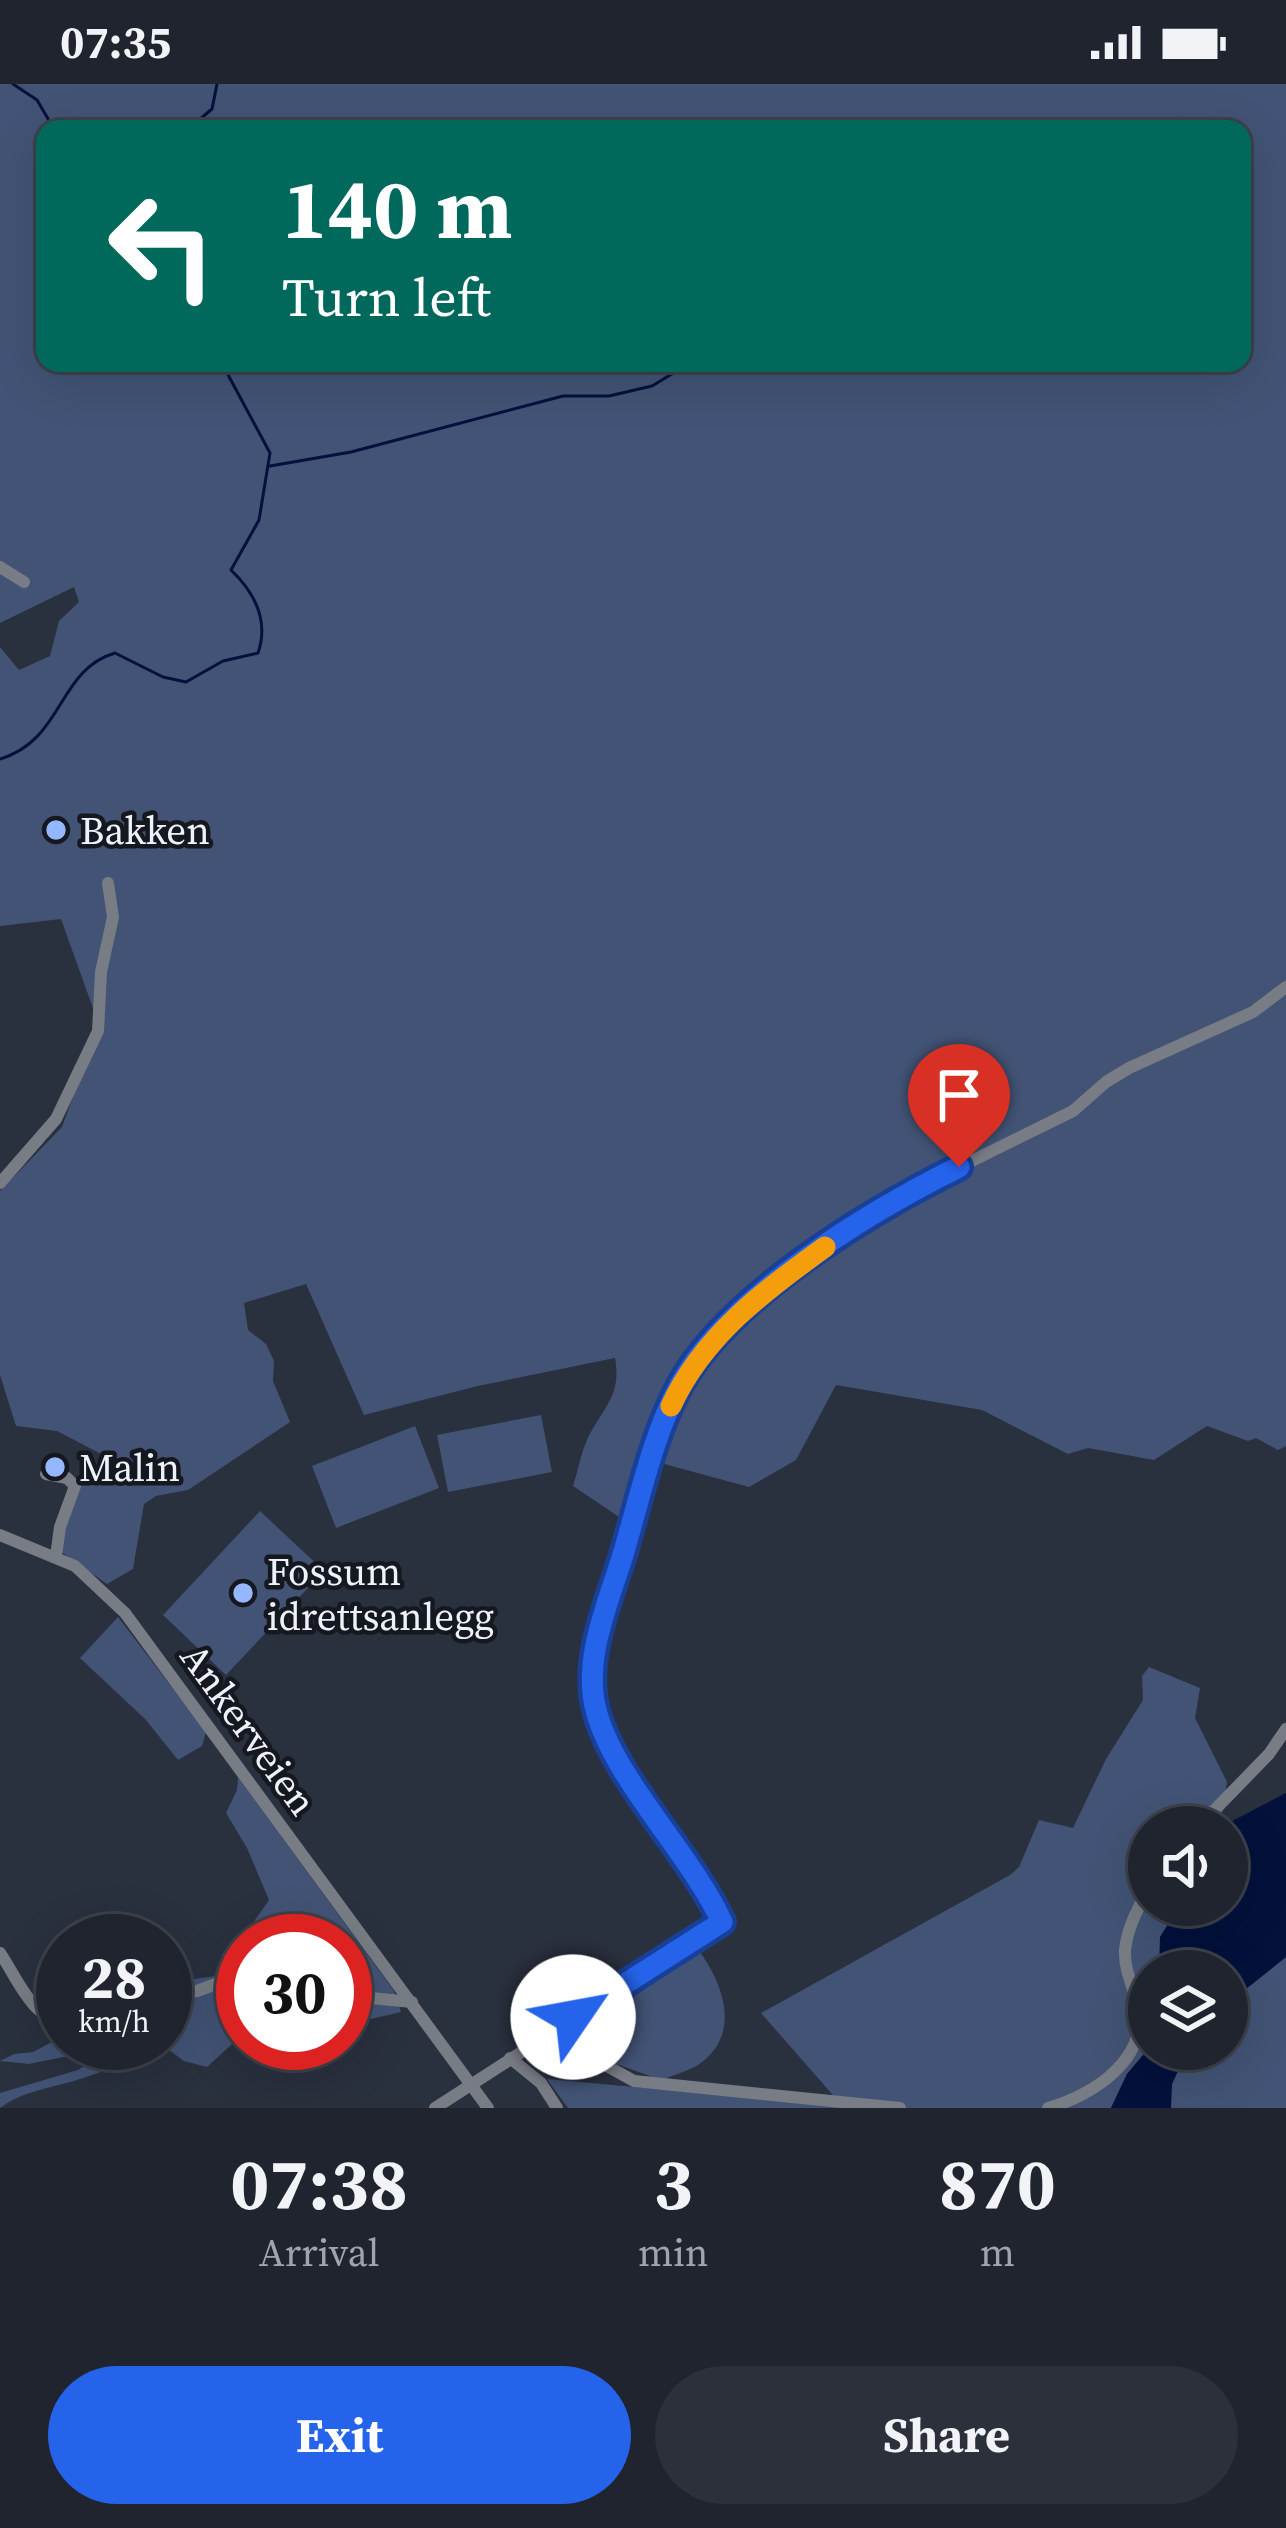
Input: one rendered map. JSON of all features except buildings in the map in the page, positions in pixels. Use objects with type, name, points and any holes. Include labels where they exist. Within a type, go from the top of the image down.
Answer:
[{"type":"street","points":[[0,567],[24,582]]},
{"type":"street","points":[[0,1184],[56,1119],[98,1031],[100,972],[113,917],[108,883]]},
{"type":"street","points":[[435,2108],[722,1922],[609,1742],[592,1690],[600,1630],[639,1502],[670,1407],[692,1366],[735,1317],[867,1217],[1073,1112],[1129,1068],[1253,1012],[1286,987]]},
{"type":"street","points":[[46,1474],[67,1478],[75,1486],[60,1527],[56,1556]]},
{"type":"street","name":"Ankerveien","points":[[0,1535],[56,1556],[87,1575],[125,1613],[488,2108]]},
{"type":"street","points":[[1218,1806],[1269,1754],[1286,1729]]},
{"type":"street","points":[[1048,2108],[1097,2087],[1133,2048],[1139,2008],[1125,1952],[1130,1926]]},
{"type":"street","points":[[0,1953],[36,2009]]},
{"type":"street","points":[[372,1998],[412,2002]]},
{"type":"street","points":[[573,2017],[608,2066],[634,2081],[899,2108]]},
{"type":"street","points":[[510,2058],[541,2083],[557,2108]]},
{"type":"shaded area","points":[[0,84],[1286,84],[1286,1446],[1278,1450],[1256,1438],[1248,1441],[1207,1426],[1154,1460],[1088,1448],[1068,1454],[982,1410],[836,1385],[796,1460],[749,1487],[653,1461],[631,1525],[573,1486],[586,1443],[615,1388],[615,1358],[364,1415],[306,1284],[244,1303],[248,1330],[266,1344],[274,1361],[273,1381],[290,1422],[188,1490],[156,1496],[144,1504],[133,1569],[107,1584],[60,1551],[74,1500],[103,1455],[57,1431],[16,1426],[0,1375],[0,1191],[62,1127],[99,1025],[61,919],[0,926],[0,647],[19,670],[50,656],[59,621],[79,602],[74,587],[0,623]]},
{"type":"shaded area","points":[[541,1415],[552,1472],[448,1492],[437,1435]]},
{"type":"shaded area","points":[[415,1426],[439,1488],[336,1528],[312,1466]]},
{"type":"shaded area","name":"Fossum idrettsanlegg","points":[[260,1511],[324,1571],[226,1675],[163,1615]]},
{"type":"shaded area","points":[[118,1617],[206,1732],[202,1746],[178,1760],[146,1720],[80,1658]]},
{"type":"shaded area","points":[[1149,1667],[1200,1688],[1195,1718],[1227,1782],[1223,1806],[1128,1806],[1128,1926],[1167,1926],[1160,1950],[1128,1950],[1130,2070],[1111,2108],[568,2108],[547,2079],[838,2101],[761,2013],[1010,1875],[1019,1867],[1039,1820],[1073,1828],[1106,1759],[1143,1700],[1142,1676]]},
{"type":"shaded area","points":[[238,1777],[338,1914],[259,1914],[269,1900],[226,1813]]},
{"type":"shaded area","points":[[1286,1793],[1286,1957],[1248,1987],[1248,1950],[1160,1950],[1167,1926],[1248,1926],[1248,1813]]},
{"type":"shaded area","points":[[700,1952],[716,1980],[725,2011],[720,2040],[711,2053],[694,2067],[661,2080],[614,2063],[590,2026]]},
{"type":"shaded area","points":[[1286,1957],[1286,2108],[1159,2108],[1169,2104],[1178,2070],[1248,2070],[1248,1987]]},
{"type":"shaded area","points":[[372,1961],[394,1991],[401,2012],[372,2019]]},
{"type":"shaded area","points":[[216,1976],[216,2059],[207,2067],[192,2063],[192,1979]]},
{"type":"shaded area","points":[[33,2052],[36,2063],[0,2061],[14,2054]]},
{"type":"shaded area","points":[[78,2070],[105,2070],[0,2108],[0,2093]]},
{"type":"shaded area","points":[[1130,2070],[1178,2070],[1172,2084],[1171,2108],[1111,2108]]},
{"type":"waterway","points":[[13,84],[37,100],[49,120]]},
{"type":"waterway","points":[[199,120],[212,109],[217,84]]},
{"type":"waterway","points":[[0,759],[37,737],[82,674],[115,653],[163,677],[186,682],[223,661],[258,653],[262,630],[258,608],[231,570],[259,520],[270,453],[227,372]]},
{"type":"waterway","points":[[270,466],[351,452],[563,396],[609,396],[652,386],[675,372]]},
{"type":"slow traffic","points":[[671,1406],[707,1345],[735,1317],[825,1247]]},
{"type":"place","name":"Bakken","points":[[56,830]]},
{"type":"place","name":"Malin","points":[[55,1467]]},
{"type":"place","name":"Fossum idrettsanlegg","points":[[243,1593]]},
{"type":"route","points":[[573,2017],[722,1922],[609,1742],[592,1690],[600,1630],[670,1407],[707,1345],[735,1317],[867,1217],[959,1167]]}]
